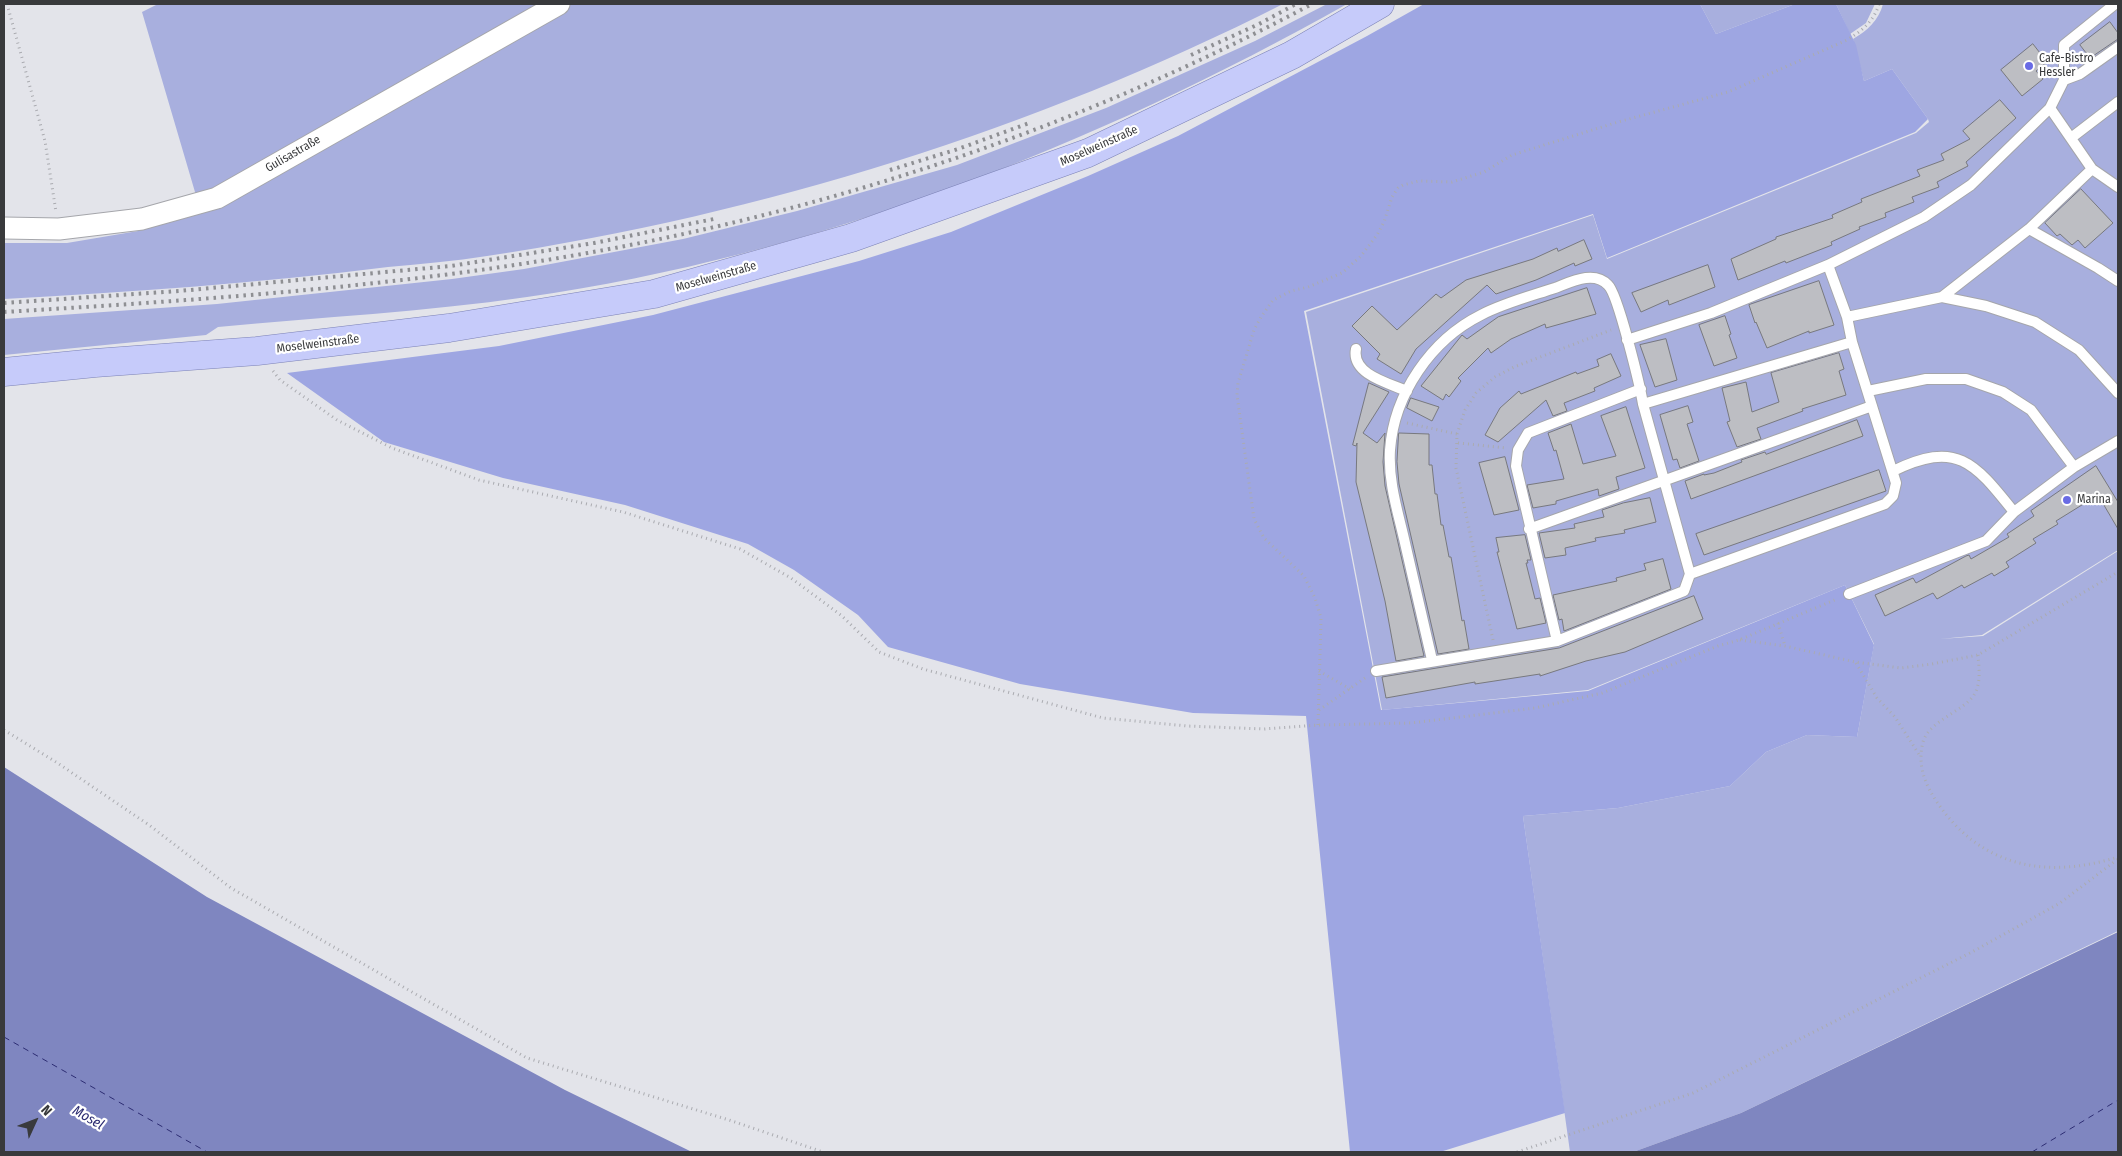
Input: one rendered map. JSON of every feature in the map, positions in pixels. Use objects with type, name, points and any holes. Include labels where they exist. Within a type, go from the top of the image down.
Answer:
[{"type":"main road","name":"Moselweinstraße","points":[[4,372],[257,351],[449,328],[654,294],[851,238],[1088,154],[1292,55],[1380,4]]},
{"type":"street","name":"Gulisastraße","points":[[4,228],[59,229],[142,219],[217,198],[558,4]]},
{"type":"lane","points":[[1627,340],[1711,313],[1828,265],[1924,217],[1971,185],[2050,108],[2064,80],[2064,45],[2115,4]]},
{"type":"lane","points":[[2064,80],[2080,74],[2118,47]]},
{"type":"lane","points":[[2071,138],[2118,102]]},
{"type":"lane","points":[[2050,108],[2092,169],[2117,184]]},
{"type":"lane","points":[[1942,297],[2029,229],[2092,169]]},
{"type":"lane","points":[[2029,229],[2118,281]]},
{"type":"lane","points":[[1690,574],[1885,504],[1893,496],[1896,483],[1852,342],[1848,317],[1828,265]]},
{"type":"lane","points":[[1376,671],[1432,660],[1557,641],[1684,591],[1690,574],[1643,404],[1641,389],[1624,326],[1610,286],[1598,278],[1583,279],[1480,315],[1446,338],[1415,373],[1406,391],[1399,408],[1390,450],[1392,489],[1432,660]]},
{"type":"lane","points":[[1848,317],[1942,297],[1986,306],[2036,322],[2079,350],[2118,393]]},
{"type":"lane","points":[[1643,404],[1852,342]]},
{"type":"lane","points":[[1356,349],[1354,358],[1364,371],[1406,391]]},
{"type":"lane","points":[[1868,391],[1926,379],[1966,379],[2003,392],[2031,410],[2074,468]]},
{"type":"lane","points":[[1557,641],[1516,466],[1518,450],[1528,432],[1641,389]]},
{"type":"lane","points":[[1530,529],[1872,406]]},
{"type":"lane","points":[[1849,594],[1986,541],[2014,512],[2074,468],[2118,442]]},
{"type":"lane","points":[[1892,471],[1915,461],[1939,456],[1956,458],[1973,466],[1989,481],[2014,512]]},
{"type":"path","points":[[7,4],[45,141],[59,229]]},
{"type":"path","points":[[1318,725],[1318,671],[1321,618],[1315,598],[1304,576],[1264,538],[1254,519],[1242,436],[1238,383],[1254,330],[1274,300],[1291,291],[1308,287],[1342,273],[1361,256],[1377,234],[1384,222],[1392,197],[1398,188],[1403,185],[1419,181],[1452,182],[1484,172],[1512,155],[1618,122],[1728,92],[1847,40],[1872,21],[1879,4]]},
{"type":"path","points":[[1495,650],[1456,468],[1457,434],[1465,410],[1476,393],[1495,377],[1514,367],[1624,326]]},
{"type":"path","points":[[257,351],[280,380],[336,420],[392,448],[479,480],[623,512],[740,549],[791,578],[835,610],[879,652],[923,669],[1102,718],[1187,726],[1264,729],[1318,725],[1411,723],[1535,708],[1602,693],[1718,646],[1740,640],[1849,594]]},
{"type":"path","points":[[1396,421],[1457,434]]},
{"type":"path","points":[[1458,443],[1518,450]]},
{"type":"path","points":[[1740,640],[1785,646],[1855,662],[1901,668],[1978,655],[2118,572]]},
{"type":"path","points":[[1778,623],[1785,646]]},
{"type":"path","points":[[1978,655],[1979,682],[1975,694],[1936,725],[1924,738],[1920,756],[1921,768],[1931,794],[1950,821],[1980,848],[2005,859],[2034,867],[2076,866],[2118,858]]},
{"type":"path","points":[[1855,662],[1877,698],[1895,717],[1920,756]]},
{"type":"path","points":[[1318,671],[1350,689]]},
{"type":"path","points":[[1318,710],[1376,671]]},
{"type":"path","points":[[4,730],[56,762],[149,826],[231,888],[527,1058],[729,1120],[823,1152]]},
{"type":"path","points":[[1517,1152],[1693,1094],[1972,952],[2052,908],[2118,858]]},
{"type":"shaded area","points":[[158,4],[1283,4],[1189,49],[1093,91],[995,128],[896,162],[795,191],[693,217],[591,238],[450,261],[292,278],[4,299],[4,243],[67,243],[138,231],[200,209],[142,12]]},
{"type":"shaded area","points":[[1327,4],[1347,4],[1251,56],[1153,104],[1052,148],[950,188],[846,224],[741,254],[634,278],[527,297],[412,310],[218,327],[206,335],[4,355],[4,319],[217,304],[452,279],[524,269],[683,239],[797,211],[957,165],[1106,108],[1255,41]]},
{"type":"shaded area","points":[[1424,4],[1700,4],[1716,34],[1795,4],[1836,4],[1856,45],[1864,81],[1892,69],[1928,119],[1915,132],[1607,258],[1593,214],[1304,311],[1381,710],[1588,691],[1845,585],[1874,645],[1857,737],[1807,735],[1766,752],[1730,786],[1618,808],[1523,816],[1565,1113],[1440,1152],[1350,1152],[1306,716],[1193,713],[1020,684],[888,647],[858,615],[794,570],[748,544],[625,505],[503,478],[384,442],[287,373],[499,346],[653,315],[859,261],[951,232],[1088,176],[1178,136]]},
{"type":"shaded area","points":[[1700,4],[1795,4],[1716,34]]},
{"type":"shaded area","points":[[1836,4],[1875,4],[1866,23],[1850,34]]},
{"type":"shaded area","points":[[1883,4],[2118,4],[2118,550],[1982,635],[1940,639],[1983,636],[2118,551],[2118,931],[1741,1113],[1633,1152],[1570,1152],[1523,816],[1618,808],[1730,786],[1766,752],[1807,735],[1857,737],[1874,644],[1845,585],[1588,690],[1382,710],[1306,312],[1593,215],[1607,259],[1916,133],[1929,122],[1928,119],[1892,69],[1864,81],[1853,39],[1872,24],[1879,15]]},
{"type":"water","name":"Mosel","points":[[4,767],[207,897],[565,1090],[692,1152],[4,1152]]},
{"type":"water","points":[[2118,932],[2118,1152],[1633,1152],[1741,1113]]},
{"type":"building","points":[[2110,22],[2118,33],[2118,39],[2090,58],[2080,45]]},
{"type":"building","points":[[2033,44],[2047,62],[2036,71],[2043,79],[2022,96],[2001,70]]},
{"type":"building","points":[[2000,100],[2016,118],[1966,162],[1968,166],[1937,182],[1939,187],[1912,197],[1914,202],[1885,213],[1886,217],[1859,227],[1860,229],[1831,242],[1832,245],[1738,280],[1731,259],[1776,239],[1776,237],[1833,218],[1832,215],[1862,202],[1861,199],[1920,176],[1917,170],[1944,160],[1941,154],[1970,139],[1963,131]]},
{"type":"building","points":[[2081,189],[2113,223],[2085,248],[2078,240],[2072,245],[2060,234],[2057,236],[2045,223]]},
{"type":"building","points":[[1584,240],[1592,259],[1575,266],[1574,263],[1536,280],[1496,294],[1487,285],[1416,349],[1401,374],[1377,359],[1380,354],[1352,326],[1372,306],[1397,330],[1436,294],[1441,298],[1466,280],[1533,259],[1557,248],[1558,251]]},
{"type":"building","points":[[1708,265],[1715,287],[1669,305],[1668,300],[1641,312],[1632,293]]},
{"type":"building","points":[[1819,281],[1834,325],[1809,333],[1809,331],[1767,348],[1749,305]]},
{"type":"building","points":[[1587,288],[1596,314],[1546,328],[1545,324],[1511,339],[1491,353],[1488,348],[1458,378],[1461,381],[1449,397],[1446,394],[1443,400],[1421,386],[1462,335],[1467,339],[1498,317]]},
{"type":"building","points":[[1725,316],[1737,358],[1714,366],[1699,325]]},
{"type":"building","points":[[1666,339],[1677,380],[1655,387],[1640,345]]},
{"type":"building","points":[[1839,353],[1844,369],[1839,371],[1846,395],[1802,409],[1803,411],[1757,428],[1761,439],[1737,447],[1727,422],[1730,421],[1722,388],[1746,382],[1752,412],[1779,402],[1771,373]]},
{"type":"building","points":[[1611,354],[1621,376],[1594,388],[1595,391],[1564,403],[1567,411],[1553,416],[1546,400],[1498,442],[1485,435],[1500,408],[1519,391],[1521,394],[1576,372],[1577,374],[1599,366],[1597,360]]},
{"type":"building","points":[[1369,383],[1389,392],[1363,433],[1377,443],[1385,433],[1383,462],[1385,486],[1424,656],[1396,661],[1385,601],[1356,482],[1357,443],[1356,446],[1353,445]]},
{"type":"building","points":[[1411,398],[1439,407],[1432,421],[1407,408]]},
{"type":"building","points":[[1688,406],[1693,422],[1687,424],[1699,461],[1680,468],[1677,459],[1673,460],[1660,415]]},
{"type":"building","points":[[1626,407],[1645,468],[1616,477],[1619,489],[1599,496],[1598,489],[1556,501],[1556,504],[1533,508],[1527,485],[1564,479],[1556,450],[1554,451],[1548,433],[1571,424],[1583,464],[1616,456],[1601,416]]},
{"type":"building","points":[[1857,420],[1863,436],[1691,499],[1685,481],[1704,474],[1714,473],[1742,462],[1741,460],[1765,452],[1766,454]]},
{"type":"building","points":[[1399,433],[1429,434],[1429,465],[1432,465],[1441,525],[1443,525],[1449,557],[1451,557],[1469,649],[1438,654],[1399,484],[1397,462]]},
{"type":"building","points":[[1505,457],[1519,510],[1494,515],[1479,463]]},
{"type":"building","points":[[2096,466],[2118,502],[2118,529],[2098,495],[2056,521],[2058,524],[2033,539],[2036,543],[2006,562],[2009,567],[1994,576],[1992,573],[1964,588],[1962,585],[1937,599],[1933,593],[1885,616],[1875,595],[1913,578],[1916,583],[1966,556],[1969,555],[1971,559],[2009,537],[2007,534],[2034,516],[2031,511]]},
{"type":"building","points":[[1879,470],[1886,491],[1704,555],[1696,534]]},
{"type":"building","points":[[1650,498],[1656,522],[1624,530],[1625,533],[1595,538],[1596,541],[1565,548],[1566,555],[1545,558],[1539,533],[1575,528],[1574,524],[1604,517],[1602,510],[1623,503]]},
{"type":"building","points":[[1525,535],[1531,560],[1527,560],[1528,563],[1526,563],[1535,599],[1540,598],[1546,623],[1517,629],[1497,552],[1499,552],[1496,538]]},
{"type":"building","points":[[1663,559],[1671,589],[1564,631],[1562,619],[1559,620],[1553,595],[1617,581],[1616,578],[1646,570],[1644,564]]},
{"type":"building","points":[[1694,596],[1703,619],[1625,652],[1586,661],[1540,676],[1540,674],[1475,684],[1475,682],[1386,698],[1382,677],[1559,648]]},
{"type":"ferry route","points":[[4,1037],[207,1152]]},
{"type":"ferry route","points":[[2032,1152],[2118,1100]]},
{"type":"railway","points":[[1191,55],[1259,24],[1296,4]]},
{"type":"railway","points":[[4,312],[226,297],[373,283],[520,264],[593,252],[687,233],[779,211],[872,185],[963,156],[1141,87],[1227,47],[1312,4]]},
{"type":"railway","points":[[890,170],[958,149],[1032,122]]},
{"type":"railway","points":[[4,303],[179,291],[451,266],[594,243],[714,219]]},
{"type":"place","name":"Cafe-Bistro Hessler","points":[[2029,66]]},
{"type":"place","name":"Marina","points":[[2067,500]]}]
